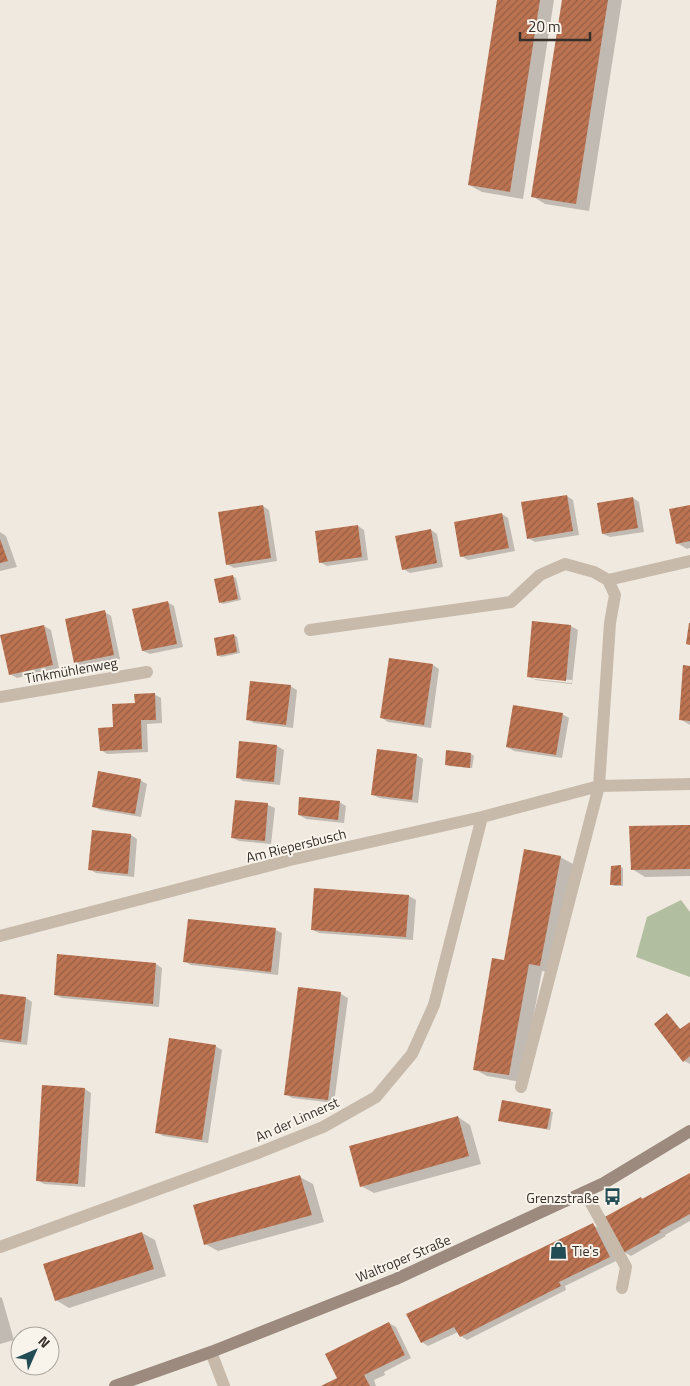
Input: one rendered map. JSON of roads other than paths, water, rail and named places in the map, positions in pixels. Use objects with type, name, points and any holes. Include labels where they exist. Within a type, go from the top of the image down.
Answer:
[{"type":"main road","name":"Waltroper Straße","points":[[115,1386],[211,1352],[396,1279],[604,1183],[690,1131]]},
{"type":"street","points":[[608,580],[690,560]]},
{"type":"street","points":[[310,630],[511,602],[540,575],[565,564],[594,572],[608,580],[615,595],[610,623],[599,786],[521,1087]]},
{"type":"street","name":"Tinkmühlenweg","points":[[0,697],[147,672]]},
{"type":"street","name":"Am Riepersbusch","points":[[0,936],[290,860],[482,817],[599,786],[690,784]]},
{"type":"street","name":"An der Linnerst","points":[[0,1247],[258,1153],[323,1127],[376,1097],[412,1054],[434,1005],[482,817]]},
{"type":"street","points":[[585,1192],[626,1267],[622,1288]]},
{"type":"street","points":[[211,1352],[224,1386]]},
{"type":"place","name":"Grenzstraße","points":[[613,1197]]},
{"type":"place","name":"Tie's","points":[[558,1250]]}]
